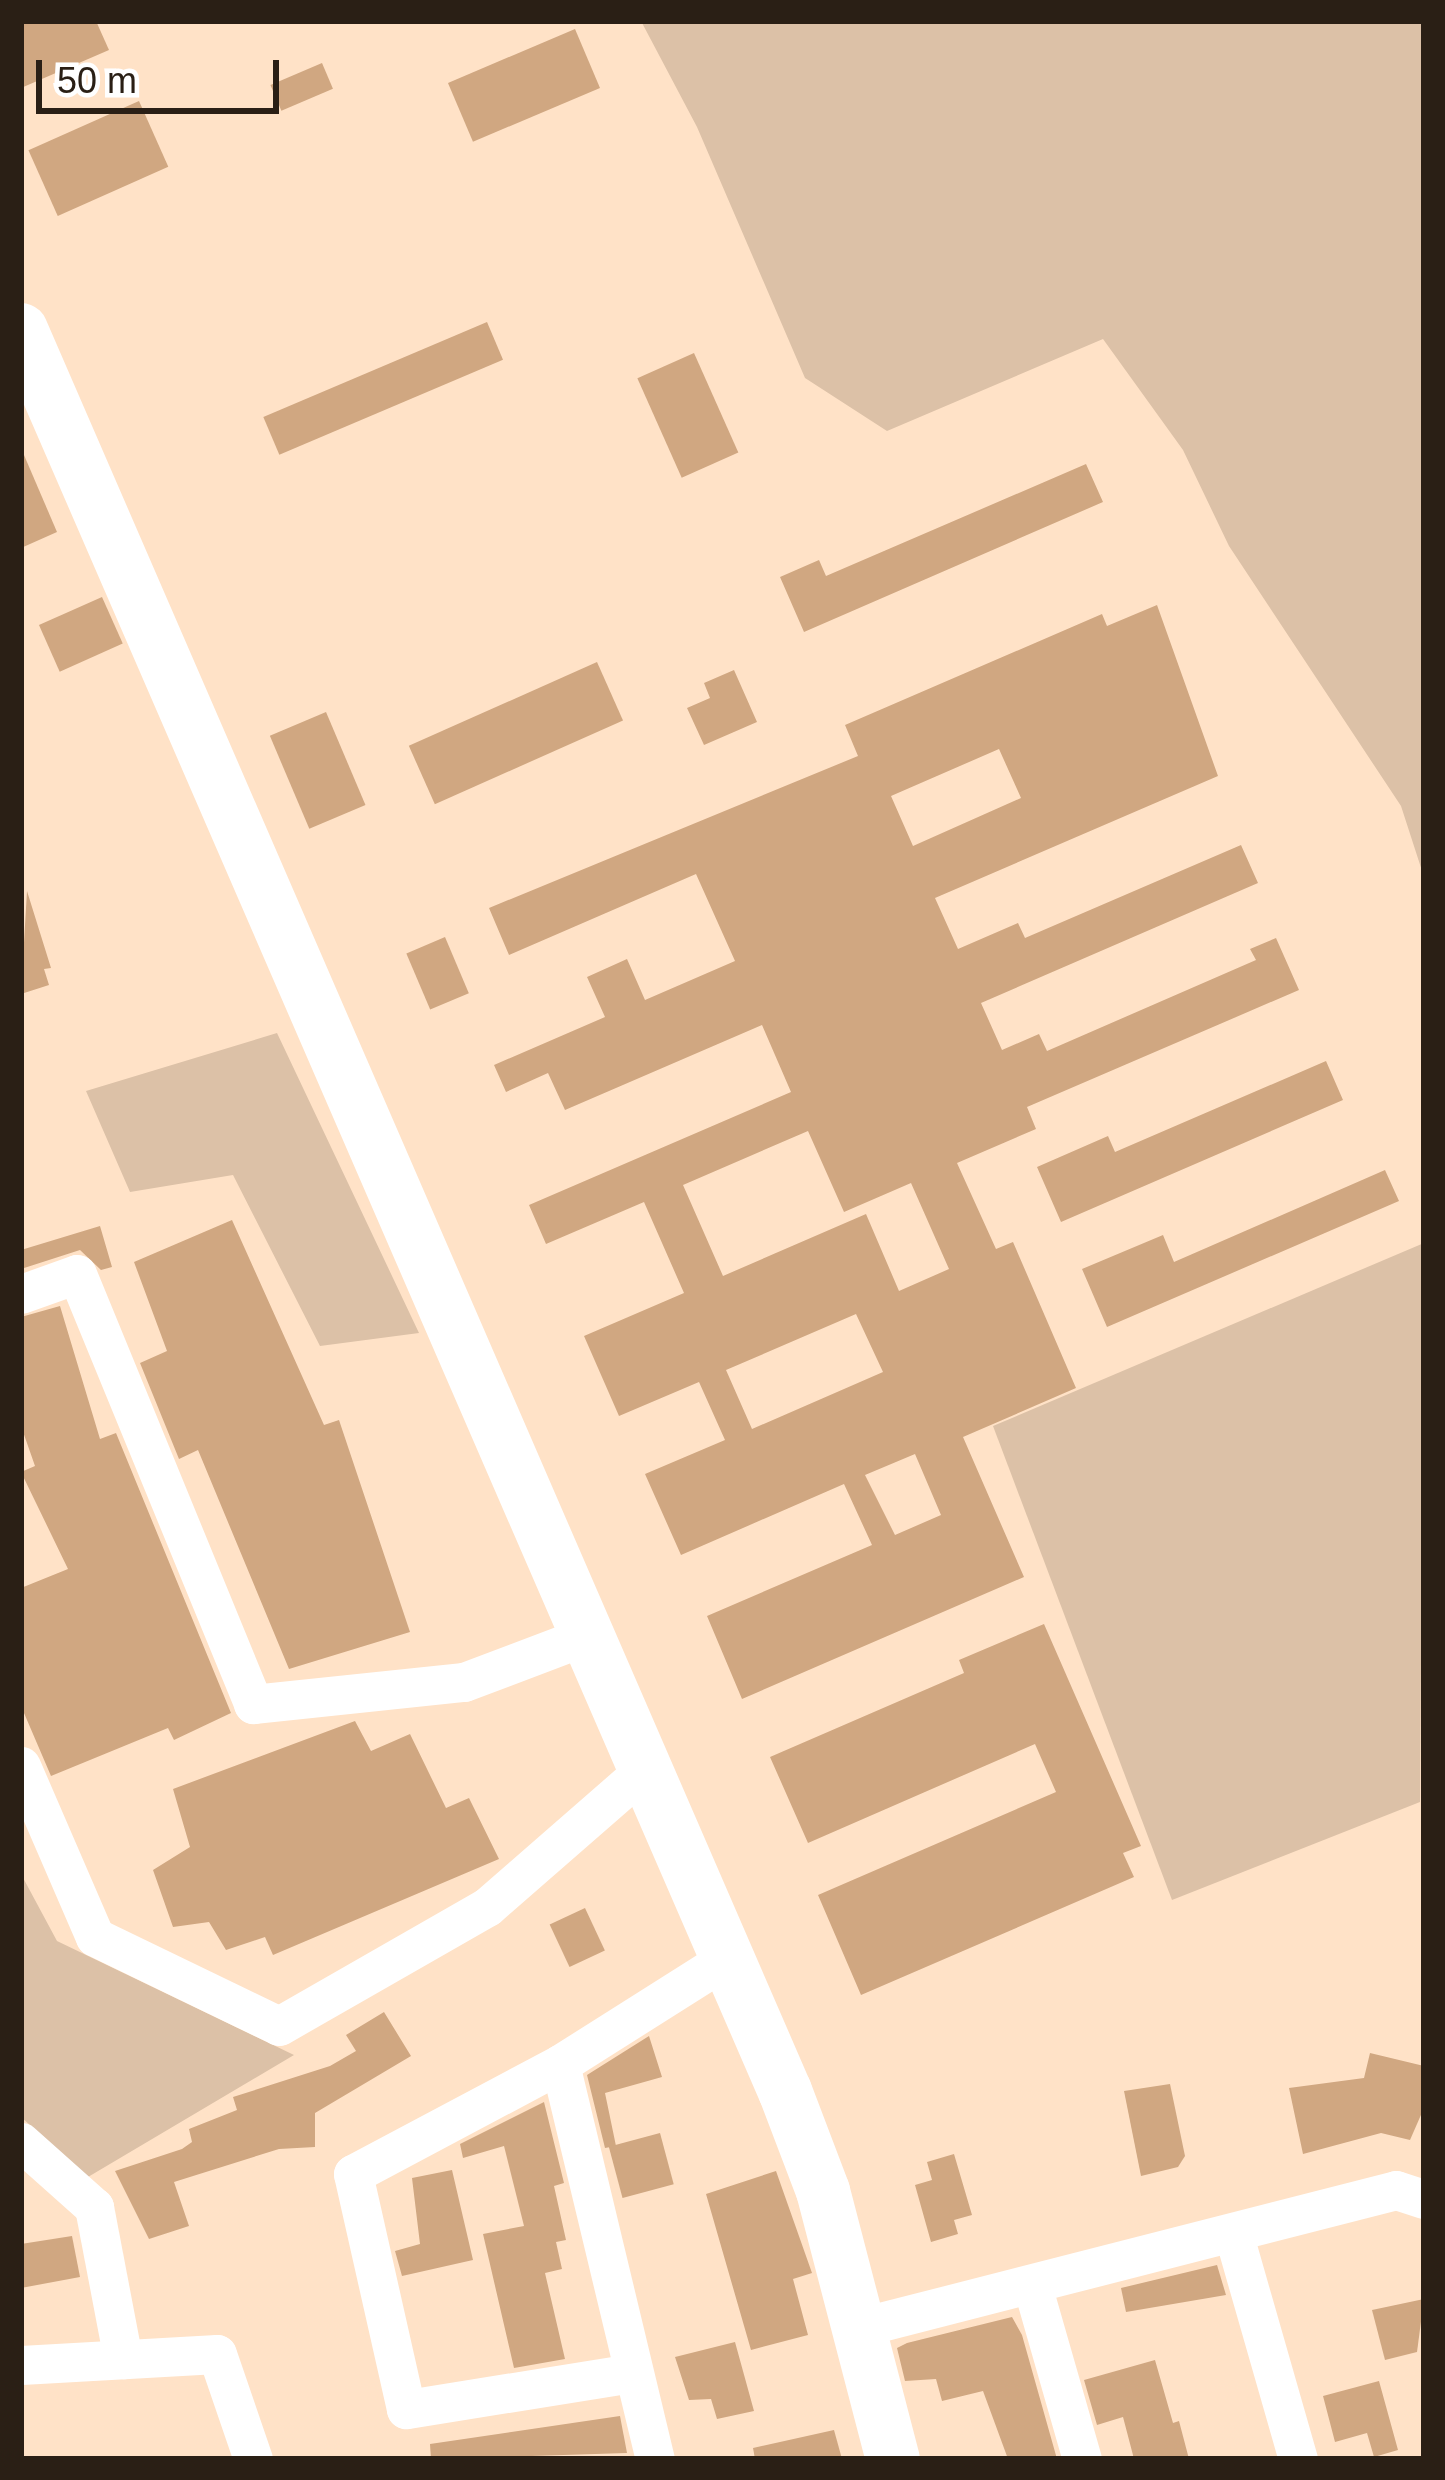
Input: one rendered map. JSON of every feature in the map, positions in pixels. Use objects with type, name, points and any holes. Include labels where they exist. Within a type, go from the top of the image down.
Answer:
[{"type":"street","points":[[21,330],[823,2191],[893,2459]]},
{"type":"street","points":[[21,1294],[77,1274],[253,1704],[464,1682],[586,1636]]},
{"type":"street","points":[[21,1766],[95,1937],[279,2026],[487,1907],[644,1770]]},
{"type":"street","points":[[632,2373],[406,2409],[352,2174],[560,2064],[726,1959]]},
{"type":"street","points":[[560,2064],[656,2459]]},
{"type":"street","points":[[21,2142],[94,2207],[123,2359]]},
{"type":"street","points":[[861,2327],[1234,2236],[1396,2190],[1424,2199]]},
{"type":"street","points":[[1234,2236],[1298,2459]]},
{"type":"street","points":[[1032,2285],[1082,2459]]},
{"type":"street","points":[[21,2365],[218,2354],[253,2459]]},
{"type":"shaded area","points":[[641,21],[1424,21],[1424,877],[1401,806],[1229,546],[1183,450],[1103,339],[887,431],[805,378],[697,127]]},
{"type":"shaded area","points":[[277,1033],[419,1333],[320,1346],[233,1175],[130,1192],[86,1091]]},
{"type":"shaded area","points":[[1424,1243],[1420,1802],[1172,1900],[993,1426]]},
{"type":"shaded area","points":[[21,1874],[57,1941],[294,2055],[88,2177],[21,2117]]},
{"type":"building","points":[[21,21],[96,21],[109,50],[21,88]]},
{"type":"building","points":[[575,29],[600,88],[473,142],[448,83]]},
{"type":"building","points":[[322,63],[333,89],[281,111],[270,85]]},
{"type":"building","points":[[139,101],[168,167],[58,216],[28,150]]},
{"type":"building","points":[[487,322],[503,360],[279,455],[263,417]]},
{"type":"building","points":[[694,353],[738,453],[682,478],[637,378]]},
{"type":"building","points":[[21,448],[57,532],[21,548]]},
{"type":"building","points":[[1086,464],[1103,502],[804,632],[780,577],[819,560],[826,576]]},
{"type":"building","points":[[102,597],[123,644],[60,672],[39,625]]},
{"type":"building","points":[[1157,605],[1218,776],[935,898],[958,949],[1018,923],[1025,938],[1241,845],[1258,883],[981,1003],[1002,1050],[1039,1034],[1047,1051],[1256,960],[1250,949],[1276,938],[1299,990],[1027,1107],[1036,1129],[957,1163],[996,1249],[1013,1242],[1076,1388],[963,1437],[1024,1577],[742,1699],[707,1616],[872,1545],[844,1484],[681,1555],[645,1474],[725,1440],[699,1382],[619,1416],[584,1336],[684,1293],[644,1202],[546,1244],[529,1205],[791,1092],[762,1025],[565,1110],[548,1073],[506,1092],[494,1065],[605,1017],[587,977],[627,959],[645,1000],[735,961],[696,874],[509,955],[489,908],[858,756],[845,725],[1102,614],[1107,626]],"holes":[[[999,749],[1021,798],[913,846],[891,796]],[[808,1131],[844,1212],[911,1183],[949,1269],[899,1291],[866,1214],[723,1276],[683,1185]],[[856,1314],[883,1372],[752,1429],[726,1370]],[[915,1454],[941,1515],[895,1535],[865,1475]]]},
{"type":"building","points":[[597,662],[623,720],[435,804],[409,746]]},
{"type":"building","points":[[734,670],[757,722],[704,745],[687,708],[710,698],[704,683]]},
{"type":"building","points":[[326,712],[365,805],[309,829],[270,736]]},
{"type":"building","points":[[27,891],[51,968],[44,969],[49,985],[21,994]]},
{"type":"building","points":[[445,937],[469,993],[430,1010],[406,953]]},
{"type":"building","points":[[1326,1061],[1343,1100],[1061,1222],[1037,1167],[1108,1136],[1115,1152]]},
{"type":"building","points":[[1385,1170],[1399,1201],[1107,1327],[1082,1269],[1163,1235],[1174,1262]]},
{"type":"building","points":[[232,1220],[324,1425],[339,1420],[410,1632],[289,1669],[198,1450],[179,1459],[140,1363],[167,1351],[134,1262]]},
{"type":"building","points":[[100,1226],[112,1267],[101,1270],[80,1250],[21,1269],[21,1250]]},
{"type":"building","points":[[60,1306],[100,1439],[116,1433],[231,1713],[174,1740],[168,1728],[51,1776],[21,1706],[21,1588],[68,1569],[21,1472],[35,1466],[21,1426],[21,1317]]},
{"type":"building","points":[[1044,1624],[1141,1846],[1123,1853],[1134,1877],[861,1995],[818,1895],[1056,1792],[1035,1744],[808,1843],[770,1757],[964,1673],[959,1660]]},
{"type":"building","points":[[355,1721],[371,1751],[410,1734],[446,1808],[469,1798],[499,1859],[273,1955],[265,1937],[226,1950],[209,1922],[173,1927],[153,1870],[190,1847],[173,1789]]},
{"type":"building","points":[[585,1908],[605,1951],[570,1967],[550,1924]]},
{"type":"building","points":[[384,2012],[411,2056],[315,2113],[315,2147],[279,2149],[174,2182],[189,2226],[149,2239],[115,2171],[182,2149],[192,2142],[189,2129],[237,2110],[233,2097],[330,2066],[356,2051],[346,2035]]},
{"type":"building","points":[[649,2036],[662,2077],[605,2093],[616,2146],[605,2148],[587,2075]]},
{"type":"building","points":[[1370,2053],[1424,2066],[1424,2108],[1410,2140],[1381,2133],[1303,2154],[1289,2088],[1364,2078]]},
{"type":"building","points":[[1170,2084],[1185,2156],[1178,2167],[1141,2176],[1124,2091]]},
{"type":"building","points":[[544,2102],[564,2183],[554,2186],[566,2240],[556,2242],[562,2269],[545,2273],[565,2359],[514,2368],[483,2234],[524,2226],[504,2146],[463,2158],[460,2144]]},
{"type":"building","points":[[660,2133],[674,2184],[623,2198],[609,2147]]},
{"type":"building","points":[[954,2154],[972,2215],[954,2220],[958,2234],[931,2242],[915,2185],[932,2180],[927,2162]]},
{"type":"building","points":[[452,2170],[473,2260],[402,2276],[395,2251],[420,2244],[412,2178]]},
{"type":"building","points":[[776,2171],[812,2273],[793,2279],[808,2335],[751,2350],[706,2194]]},
{"type":"building","points":[[72,2236],[80,2277],[21,2288],[21,2244]]},
{"type":"building","points":[[1217,2265],[1226,2295],[1126,2312],[1121,2288]]},
{"type":"building","points":[[1424,2299],[1417,2352],[1385,2360],[1372,2310]]},
{"type":"building","points":[[1012,2317],[1022,2335],[1057,2459],[1008,2459],[983,2391],[942,2401],[936,2379],[905,2381],[897,2348]]},
{"type":"building","points":[[735,2342],[754,2411],[717,2419],[711,2399],[689,2400],[675,2357]]},
{"type":"building","points":[[1155,2360],[1189,2459],[1134,2459],[1123,2417],[1097,2425],[1084,2380]]},
{"type":"building","points":[[1379,2381],[1398,2450],[1374,2457],[1367,2433],[1335,2442],[1323,2396]]},
{"type":"building","points":[[620,2416],[627,2453],[431,2459],[430,2444]]},
{"type":"building","points":[[834,2430],[842,2459],[755,2459],[753,2448]]}]
